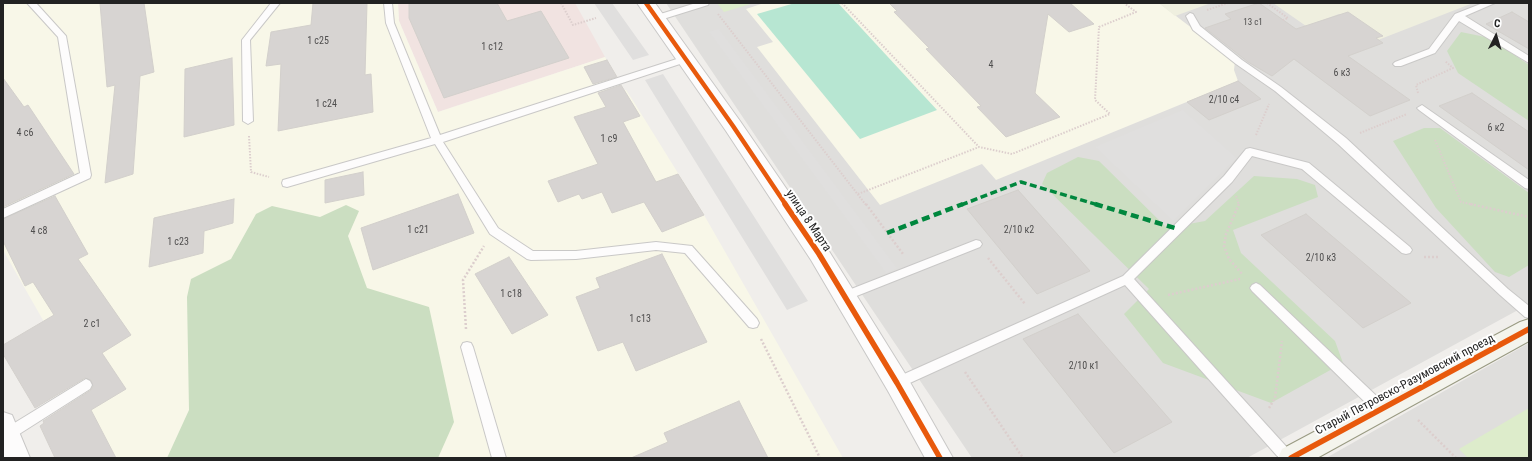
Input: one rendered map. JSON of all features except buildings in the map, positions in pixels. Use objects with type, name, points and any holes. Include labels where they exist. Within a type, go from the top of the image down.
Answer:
[{"type":"street","name":"улица 8 Марта","points":[[646,3],[797,222],[845,296],[940,458]]},
{"type":"street","name":"Старый Петровско-Разумовский проезд","points":[[1289,458],[1529,329]]},
{"type":"street","points":[[5,429],[18,458]]},
{"type":"lane","points":[[3,214],[86,175],[62,36],[31,3]]},
{"type":"lane","points":[[248,121],[246,40],[276,3]]},
{"type":"lane","points":[[388,3],[390,24],[437,140],[494,231],[531,256],[576,255],[656,246],[688,249],[753,323]]},
{"type":"lane","points":[[657,18],[705,3]]},
{"type":"lane","points":[[1398,64],[1432,51],[1458,16],[1491,3]]},
{"type":"lane","points":[[1190,16],[1196,28],[1239,62],[1278,89],[1342,141],[1457,249],[1529,313]]},
{"type":"lane","points":[[1458,16],[1529,60]]},
{"type":"lane","points":[[287,183],[437,140],[686,59]]},
{"type":"lane","points":[[1422,108],[1529,185]]},
{"type":"lane","points":[[897,383],[1127,279],[1228,179],[1250,152],[1305,166],[1406,250]]},
{"type":"lane","points":[[845,296],[976,244]]},
{"type":"lane","points":[[1127,279],[1289,458]]},
{"type":"lane","points":[[1256,288],[1381,409]]},
{"type":"lane","points":[[467,347],[499,458]]},
{"type":"lane","points":[[5,429],[86,385]]},
{"type":"path","points":[[562,3],[573,25],[596,18]]},
{"type":"path","points":[[842,3],[979,147]]},
{"type":"path","points":[[858,194],[979,147],[1012,154],[1110,114],[1095,100],[1099,27],[1136,12],[1124,3]]},
{"type":"path","points":[[1267,3],[1288,18],[1283,20]]},
{"type":"path","points":[[717,12],[914,269]]},
{"type":"path","points":[[1432,51],[1453,68],[1416,85],[1422,108],[1461,202],[1529,217]]},
{"type":"path","points":[[1250,152],[1263,116],[1278,89]]},
{"type":"path","points":[[1342,141],[1422,108]]},
{"type":"path","points":[[248,121],[251,172],[287,183]]},
{"type":"path","points":[[1146,300],[1246,278],[1229,259],[1224,246],[1226,234],[1239,204],[1228,179]]},
{"type":"path","points":[[467,347],[463,280],[494,231]]},
{"type":"path","points":[[976,244],[1037,320]]},
{"type":"path","points":[[1406,250],[1424,258],[1438,257],[1457,249]]},
{"type":"path","points":[[1258,425],[1275,398],[1284,316]]},
{"type":"path","points":[[753,323],[820,458]]},
{"type":"path","points":[[954,357],[1023,458]]},
{"type":"path","points":[[1418,420],[1456,458]]},
{"type":"shaded area","points":[[3,3],[398,3],[399,21],[438,112],[605,57],[618,78],[607,82],[613,93],[626,90],[632,99],[704,215],[843,458],[116,458],[84,399],[76,378],[3,250]]},
{"type":"shaded area","points":[[398,3],[575,3],[605,57],[438,112],[399,21]]},
{"type":"shaded area","points":[[594,3],[612,3],[649,55],[633,60]]},
{"type":"shaded area","points":[[666,3],[1529,3],[1529,304],[1247,458],[972,458]]},
{"type":"shaded area","points":[[764,3],[1159,3],[1235,61],[1234,70],[1238,81],[996,180],[982,164],[880,205],[757,47],[773,42],[746,9]]},
{"type":"shaded area","points":[[719,29],[897,268],[886,273],[709,32]]},
{"type":"shaded area","points":[[663,74],[808,301],[787,310],[645,80]]},
{"type":"shaded area","points":[[1183,110],[1237,158],[1173,221],[1095,147]]},
{"type":"shaded area","points":[[1529,343],[1529,458],[1326,458]]},
{"type":"green space","points":[[717,3],[754,3],[724,12]]},
{"type":"green space","points":[[795,3],[838,3],[937,110],[860,139],[757,14]]},
{"type":"green space","points":[[1159,3],[1211,3],[1175,16]]},
{"type":"green space","points":[[1273,3],[1473,3],[1378,40],[1339,14],[1306,26]]},
{"type":"green space","points":[[1461,32],[1490,38],[1529,65],[1529,121],[1458,73],[1447,51]]},
{"type":"green space","points":[[1424,128],[1440,128],[1529,193],[1529,265],[1509,277],[1495,272],[1436,208],[1393,141]]},
{"type":"green space","points":[[1078,157],[1099,161],[1167,228],[1205,221],[1254,176],[1297,179],[1315,185],[1318,197],[1233,230],[1241,253],[1335,341],[1343,363],[1271,403],[1163,363],[1124,314],[1149,289],[1042,184],[1047,173]]},
{"type":"green space","points":[[346,205],[359,211],[348,236],[367,288],[429,307],[454,422],[438,458],[167,458],[189,410],[187,297],[191,279],[231,259],[256,214],[272,206],[320,217]]},
{"type":"green space","points":[[1529,408],[1529,458],[1468,458],[1459,449]]},
{"type":"marked path","points":[[887,233],[1021,182],[1178,229]]},
{"type":"cycle path","points":[[646,3],[733,126],[819,254],[897,383],[940,458]]},
{"type":"cycle path","points":[[1291,458],[1529,329]]}]
